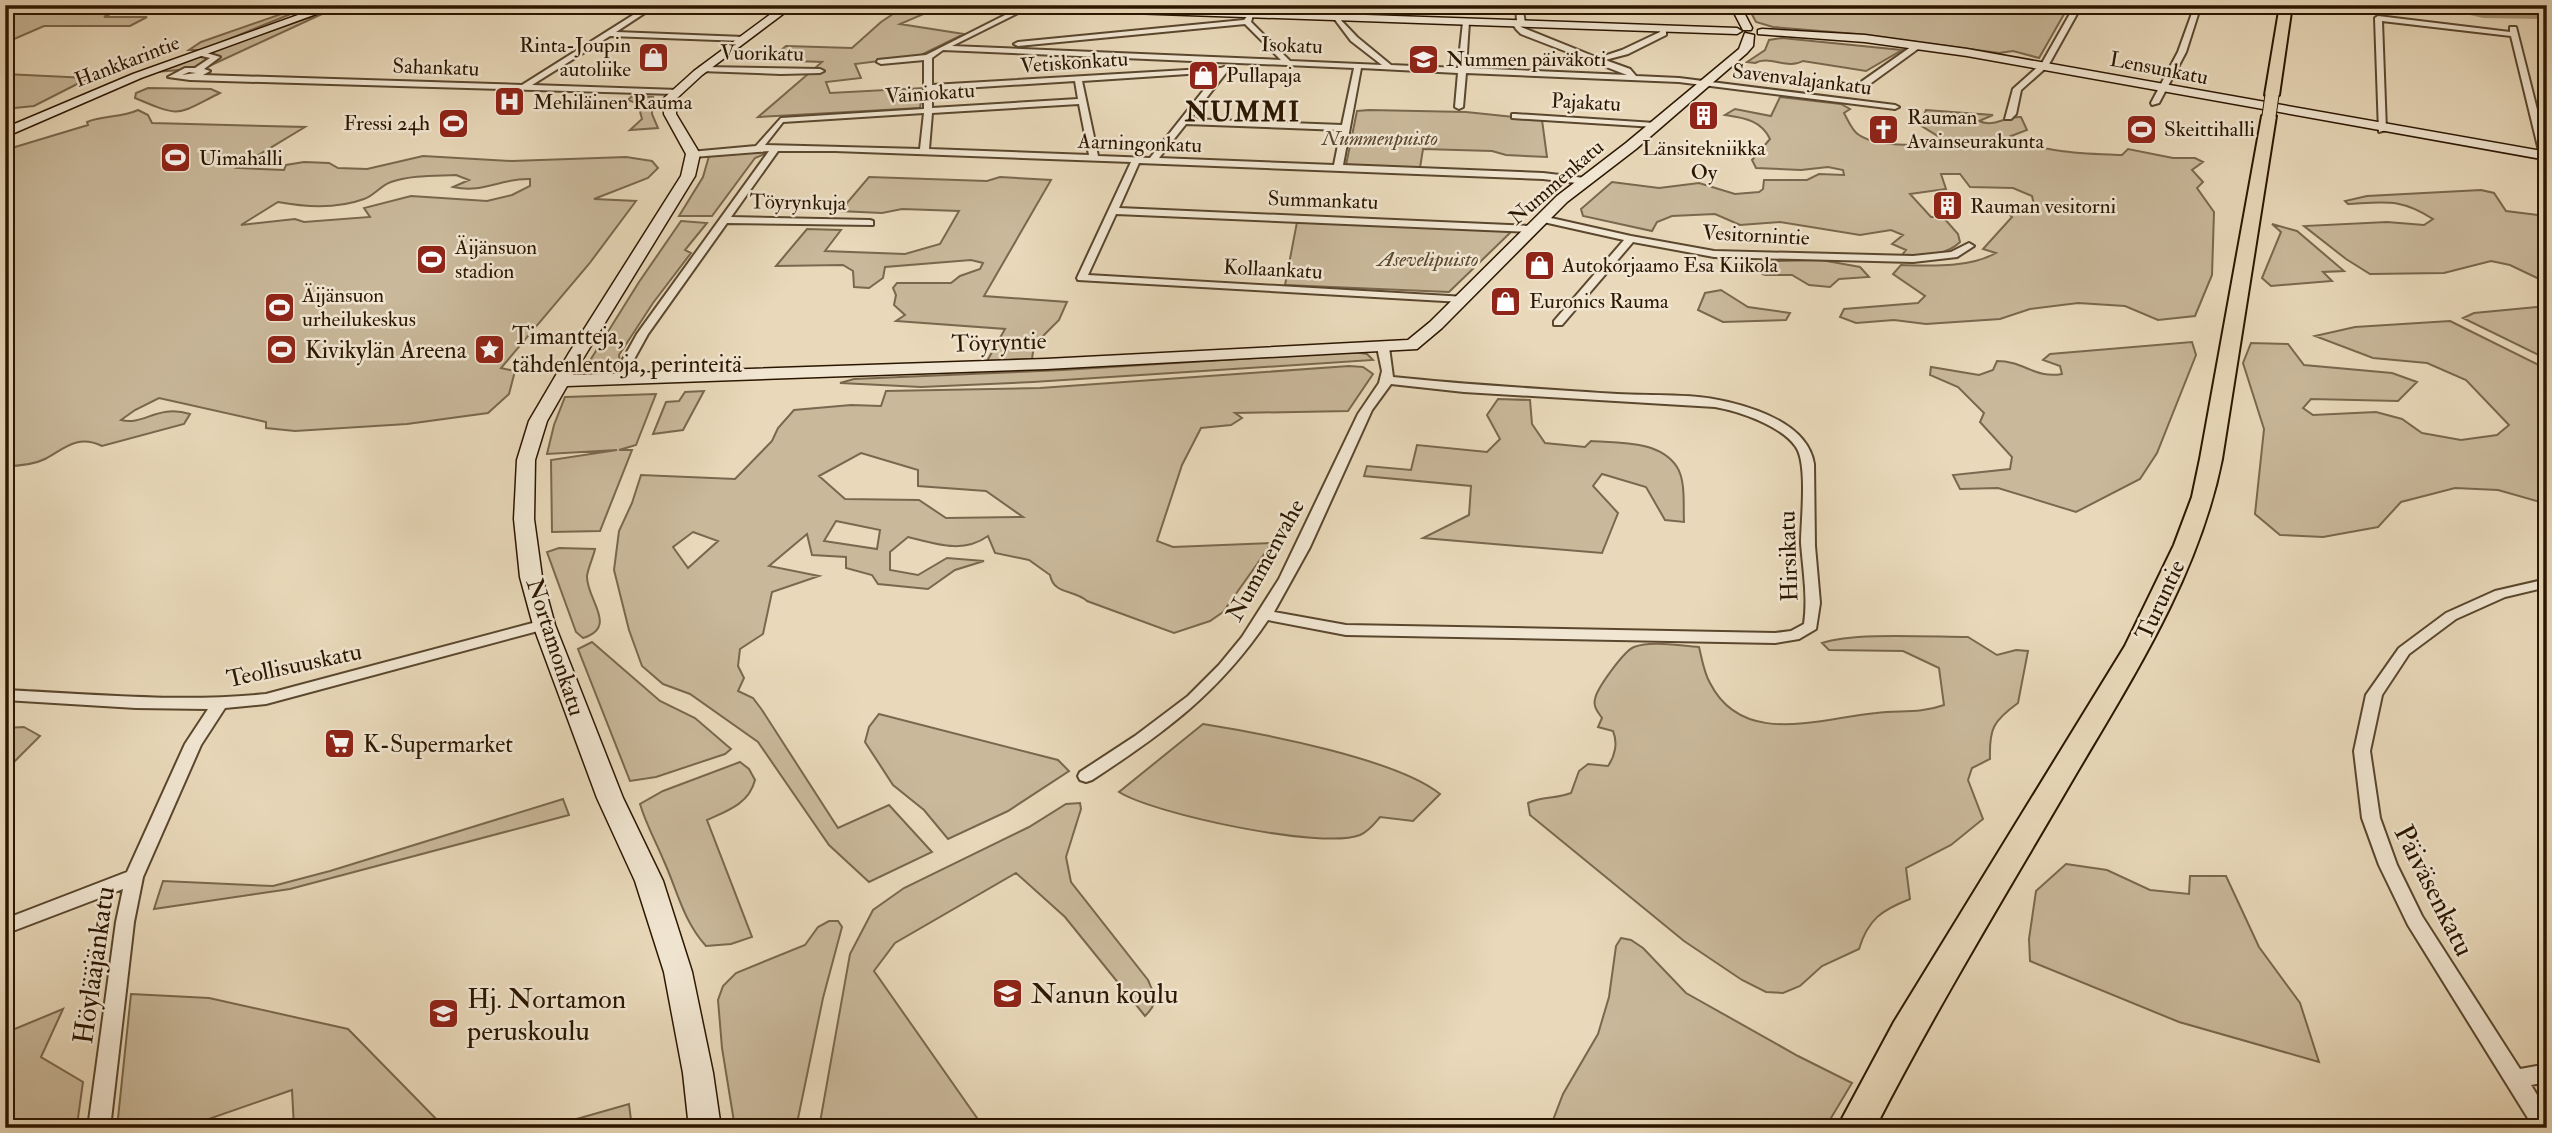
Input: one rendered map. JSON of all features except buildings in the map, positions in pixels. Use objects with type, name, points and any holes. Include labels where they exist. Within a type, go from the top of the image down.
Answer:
[{"type":"highway","name":"Turuntie","points":[[1858,1122],[1906,1033],[2138,646],[2186,545],[2203,497],[2211,459],[2286,5]]},
{"type":"main road","name":"Hankkarintie","points":[[265,30],[322,5]]},
{"type":"main road","name":"Hankkarintie","points":[[5,133],[103,89],[336,5]]},
{"type":"main road","points":[[693,154],[670,114],[668,104],[675,92],[790,5]]},
{"type":"main road","name":"Lensunkatu","points":[[985,5],[1190,9],[1249,18],[1320,11],[1336,17],[1749,32],[1917,46],[2043,66],[2382,130],[2545,155]]},
{"type":"main road","points":[[1735,5],[1749,32]]},
{"type":"main road","name":"Nummenkatu","points":[[1383,347],[1403,347],[1417,342],[1537,224],[1585,181],[1748,46],[1749,32]]},
{"type":"main road","name":"Nortamonkatu","points":[[693,154],[688,176],[667,213],[561,381],[534,429],[524,474],[527,550],[544,625],[610,798],[653,894],[678,972],[698,1073],[705,1128]]},
{"type":"main road","name":"Töyryntie","points":[[561,381],[995,367],[1383,347]]},
{"type":"street","points":[[523,88],[654,5]]},
{"type":"street","points":[[1519,5],[1517,28],[1627,71],[1634,78]]},
{"type":"street","points":[[1656,5],[1709,7]]},
{"type":"street","points":[[2008,117],[2012,114],[2020,84],[2043,66],[2079,5]]},
{"type":"street","points":[[2155,103],[2182,52],[2198,5]]},
{"type":"street","points":[[881,62],[928,57],[1029,6]]},
{"type":"street","points":[[1336,17],[1354,39],[1389,67]]},
{"type":"street","points":[[1013,51],[1016,44],[1249,18],[1288,62]]},
{"type":"street","points":[[2382,130],[2378,18],[2513,31],[2545,155]]},
{"type":"street","points":[[1459,107],[1466,22]]},
{"type":"street","points":[[1598,60],[1643,44],[1663,33],[1664,28]]},
{"type":"street","points":[[609,34],[744,39]]},
{"type":"street","points":[[1864,84],[1917,46]]},
{"type":"street","name":"Isokatu","points":[[942,48],[1634,78],[1705,84]]},
{"type":"street","name":"Sahankatu","points":[[200,53],[216,57],[197,73],[675,92]]},
{"type":"street","points":[[924,152],[929,88],[928,57]]},
{"type":"street","points":[[1152,161],[1222,70],[1232,61]]},
{"type":"street","points":[[1338,168],[1357,66]]},
{"type":"street","name":"Vuorikatu","points":[[704,69],[795,73],[820,71]]},
{"type":"street","name":"Vetiskonkatu","points":[[929,88],[1222,70]]},
{"type":"street","points":[[1078,79],[1094,159]]},
{"type":"street","name":"Savenvalajankatu","points":[[1705,84],[1895,107]]},
{"type":"street","name":"Vainiokatu","points":[[759,148],[781,120],[1082,101]]},
{"type":"street","name":"Pajakatu","points":[[1515,116],[1655,125]]},
{"type":"street","points":[[1185,121],[1345,128]]},
{"type":"street","points":[[618,379],[643,334],[776,147]]},
{"type":"street","name":"Aarningonkatu","points":[[693,154],[776,147],[1543,176],[1585,181]]},
{"type":"street","points":[[1113,211],[1136,160]]},
{"type":"street","name":"Summankatu","points":[[1113,211],[1537,224]]},
{"type":"street","name":"Kollaankatu","points":[[1113,211],[1082,278],[1462,299]]},
{"type":"street","name":"Töyrynkuja","points":[[724,220],[870,223]]},
{"type":"street","name":"Vesitornintie","points":[[1537,224],[1714,254],[1938,258],[1953,255],[1969,246]]},
{"type":"street","points":[[1558,323],[1631,239]]},
{"type":"street","points":[[1383,347],[1388,367],[1387,380]]},
{"type":"street","name":"Nummenvahe","points":[[1086,776],[1184,706],[1243,647],[1282,587],[1366,410],[1387,380]]},
{"type":"street","name":"Hirsikatu","points":[[1264,615],[1346,629],[1774,638],[1805,632],[1811,626],[1812,571],[1805,451],[1798,440],[1756,413],[1735,405],[1715,403],[1464,388],[1387,380]]},
{"type":"street","name":"Päiväsenkatu","points":[[2546,1128],[2415,920],[2388,865],[2371,818],[2362,751],[2374,695],[2404,651],[2451,616],[2500,594],[2547,583]]},
{"type":"street","name":"Teollisuuskatu","points":[[5,695],[220,704],[266,699],[544,625]]},
{"type":"street","name":"Höylääjänkatu","points":[[99,1128],[125,922],[134,877],[193,744],[220,704]]},
{"type":"street","points":[[5,927],[134,877]]},
{"type":"street","points":[[2515,1079],[2547,1073]]},
{"type":"green space","points":[[313,5],[202,50],[189,50],[201,42]]},
{"type":"green space","points":[[1801,5],[2044,5],[2067,9],[2039,58],[2013,51],[1999,53],[1857,34],[1773,27],[1756,22],[1748,7],[1757,11],[1789,12]]},
{"type":"green space","points":[[902,8],[930,9],[900,24],[964,34],[919,56],[855,64],[861,78],[826,82],[830,93],[923,88],[920,108],[758,117],[822,62],[769,60],[786,46],[852,48],[881,22]]},
{"type":"green space","points":[[5,12],[114,12],[104,17],[147,17],[130,26],[44,26],[5,43]]},
{"type":"green space","points":[[319,14],[322,14],[205,68],[155,72]]},
{"type":"green space","points":[[1782,38],[1902,50],[1866,71],[1803,61],[1791,64],[1747,62],[1765,50],[1769,40]]},
{"type":"green space","points":[[5,74],[89,78],[34,106],[5,109]]},
{"type":"green space","points":[[148,88],[211,89],[220,93],[186,110],[171,111],[135,98],[136,93]]},
{"type":"green space","points":[[632,96],[653,97],[652,114],[658,128],[630,130],[642,119],[638,104],[628,100]]},
{"type":"green space","points":[[1780,97],[1841,104],[1850,109],[1844,113],[1857,133],[1867,139],[1889,144],[1946,144],[1920,125],[1926,110],[1993,115],[1979,121],[1984,123],[2021,117],[2027,130],[2011,136],[2022,142],[2050,149],[2122,155],[2128,149],[2173,158],[2195,158],[2203,162],[2192,170],[2203,182],[2197,188],[2214,212],[2212,275],[2195,316],[2158,320],[2125,306],[2078,303],[2030,309],[2000,319],[1926,324],[1894,320],[1856,323],[1840,317],[1844,309],[1918,303],[1925,296],[1893,274],[1901,265],[1950,265],[1985,258],[1996,253],[1983,249],[2012,217],[2001,206],[2034,205],[2032,196],[2013,188],[1970,187],[1960,174],[1941,174],[1946,189],[1910,194],[1931,217],[1943,217],[1958,234],[1960,242],[1954,247],[1933,254],[1902,255],[1906,250],[1892,244],[1903,235],[1891,230],[1860,235],[1780,222],[1740,225],[1715,214],[1672,216],[1657,222],[1652,231],[1583,216],[1581,209],[1612,182],[1659,188],[1699,183],[1735,194],[1759,192],[1763,189],[1764,180],[1807,180],[1819,174],[1844,175],[1843,170],[1828,167],[1801,170],[1756,168],[1752,160],[1770,139],[1757,124],[1725,115],[1735,109],[1771,116]]},
{"type":"green space","name":"Äijänsuon urheilukeskus","points":[[138,110],[148,115],[152,123],[305,127],[237,168],[284,170],[286,165],[304,162],[329,163],[338,168],[367,169],[423,156],[512,161],[626,157],[652,161],[658,168],[648,178],[594,199],[636,201],[589,264],[501,368],[515,371],[509,394],[488,413],[407,424],[295,431],[266,428],[266,422],[159,398],[121,420],[137,420],[169,412],[190,414],[184,424],[102,446],[78,442],[36,463],[5,466],[5,150],[88,125],[87,122],[93,120]],"holes":[[[456,175],[469,180],[453,187],[474,189],[520,179],[530,179],[530,186],[512,195],[487,201],[411,196],[364,208],[370,217],[304,222],[295,219],[241,225],[278,202],[332,206],[364,199],[387,183],[407,178]]]},
{"type":"green space","name":"Nummenpuisto","points":[[1357,111],[1466,112],[1542,120],[1547,157],[1506,155],[1492,151],[1423,149],[1420,168],[1346,165]]},
{"type":"green space","points":[[767,153],[755,158],[712,216],[679,216],[703,177],[709,156]]},
{"type":"green space","points":[[869,177],[987,181],[1000,177],[1051,180],[984,296],[1067,302],[1059,320],[1034,345],[1032,359],[987,361],[1005,329],[896,321],[905,315],[894,305],[896,295],[893,288],[897,283],[951,283],[960,276],[980,269],[983,263],[971,260],[885,267],[883,278],[869,288],[854,287],[853,271],[843,265],[776,266],[807,229],[841,230],[825,251],[905,254],[940,244],[959,211],[840,211]]},
{"type":"green space","points":[[2481,190],[2494,193],[2506,211],[2547,216],[2547,277],[2537,278],[2510,265],[2491,261],[2444,273],[2370,274],[2304,226],[2387,222],[2424,225],[2433,219],[2402,204],[2348,204],[2345,201],[2367,196]]},
{"type":"green space","points":[[681,221],[707,223],[685,250],[691,253],[653,303],[619,355],[620,363],[609,372],[594,372],[588,368],[589,362]]},
{"type":"green space","name":"Asevelipuisto","points":[[1297,222],[1512,231],[1449,292],[1285,285]]},
{"type":"green space","points":[[2272,224],[2297,231],[2344,271],[2323,272],[2332,281],[2271,286],[2262,278],[2281,232]]},
{"type":"green space","points":[[1821,260],[1860,267],[1869,277],[1839,279],[1830,287],[1809,285],[1792,275],[1765,275],[1750,268],[1776,261]]},
{"type":"green space","points":[[1721,290],[1748,307],[1790,313],[1786,320],[1723,322],[1698,310],[1705,293]]},
{"type":"green space","points":[[2547,306],[2547,359],[2463,318],[2474,313]]},
{"type":"green space","points":[[2450,321],[2547,369],[2547,504],[2498,490],[2455,488],[2401,502],[2378,527],[2323,537],[2280,535],[2255,514],[2264,429],[2243,363],[2251,343],[2288,344],[2304,365],[2392,373],[2417,382],[2398,401],[2311,399],[2303,408],[2313,415],[2376,412],[2402,419],[2422,433],[2461,440],[2497,435],[2509,425],[2466,380],[2427,363],[2373,358],[2315,336],[2355,327]]},
{"type":"green space","points":[[2192,342],[2196,355],[2157,453],[2140,479],[2076,512],[1998,488],[1960,489],[1953,475],[2010,469],[2012,457],[1980,422],[1984,413],[1958,387],[1930,375],[1931,367],[1979,375],[1993,370],[1997,361],[2053,375],[2062,374],[2060,366],[2043,360],[2050,354]]},
{"type":"green space","points":[[1354,352],[1367,354],[1373,360],[921,387],[840,383],[854,379],[1063,370]]},
{"type":"green space","points":[[1349,366],[1363,367],[1373,374],[1348,411],[1235,413],[1242,418],[1231,425],[1201,428],[1182,465],[1157,541],[1173,547],[1272,543],[1223,612],[1210,621],[1174,633],[1060,589],[1050,575],[1029,560],[995,553],[988,536],[969,545],[959,546],[939,545],[908,537],[890,552],[890,570],[918,575],[947,558],[984,561],[955,570],[928,589],[878,584],[872,575],[846,568],[846,557],[812,555],[807,534],[769,566],[819,576],[772,592],[763,634],[740,649],[738,666],[744,678],[738,691],[753,698],[762,710],[838,828],[889,805],[932,852],[869,882],[829,845],[758,742],[690,694],[663,684],[642,666],[629,630],[614,570],[619,531],[641,475],[735,479],[772,441],[778,428],[794,410],[851,405],[881,406],[886,391],[1040,388]],"holes":[[[861,453],[918,470],[918,486],[986,491],[1023,517],[946,518],[919,500],[845,499],[819,476]],[[836,521],[880,530],[877,549],[824,541]],[[693,532],[718,541],[688,568],[673,547]]]},
{"type":"green space","points":[[704,391],[683,430],[653,434],[666,402],[679,401],[685,392]]},
{"type":"green space","points":[[656,394],[636,445],[619,450],[632,450],[600,531],[552,532],[551,460],[617,450],[547,454],[565,397]]},
{"type":"green space","points":[[1498,399],[1530,400],[1532,424],[1545,443],[1585,447],[1591,441],[1626,443],[1649,447],[1670,458],[1680,473],[1683,486],[1684,522],[1665,520],[1646,487],[1602,474],[1593,486],[1618,513],[1602,553],[1423,538],[1469,515],[1471,486],[1364,476],[1367,466],[1411,470],[1417,445],[1487,452],[1500,439],[1487,415]]},
{"type":"green space","points":[[559,548],[595,549],[587,576],[600,620],[599,627],[583,638],[576,632],[547,552]]},
{"type":"green space","points":[[1872,636],[1968,637],[1997,655],[2016,650],[2028,651],[2018,703],[1994,726],[1990,740],[1990,759],[1972,768],[1968,780],[1983,819],[1951,845],[1906,868],[1910,899],[1877,917],[1867,930],[1859,949],[1822,966],[1800,986],[1783,993],[1766,992],[1742,980],[1684,941],[1530,815],[1528,803],[1571,793],[1579,771],[1588,764],[1608,766],[1615,749],[1615,736],[1613,731],[1598,727],[1602,718],[1595,707],[1595,699],[1611,670],[1634,647],[1657,644],[1699,647],[1708,679],[1724,703],[1742,716],[1762,722],[1784,724],[1918,711],[1944,705],[1939,668],[1903,651],[1829,650],[1822,643]]},
{"type":"green space","points":[[592,642],[660,701],[695,718],[731,749],[725,754],[656,777],[630,781],[578,649]]},
{"type":"green space","points":[[879,714],[1058,760],[1069,771],[1008,811],[948,839],[924,810],[893,785],[865,742],[869,727]]},
{"type":"green space","points":[[1203,724],[1292,741],[1361,759],[1420,781],[1440,794],[1413,821],[1380,817],[1360,835],[1311,838],[1201,819],[1138,801],[1119,792]]},
{"type":"green space","points":[[24,727],[40,736],[5,771],[5,728]]},
{"type":"green space","points":[[740,762],[749,769],[755,780],[752,788],[736,806],[707,820],[752,937],[731,944],[706,946],[686,915],[640,804],[663,791]]},
{"type":"green space","points":[[563,799],[569,815],[290,889],[154,909],[163,881],[273,886]]},
{"type":"green space","points":[[1080,803],[1081,809],[1066,857],[1071,882],[1148,980],[1154,1003],[1145,1016],[1065,917],[1016,873],[895,943],[874,971],[984,1128],[819,1128],[850,954],[873,910],[904,888],[1029,827],[1066,804]]},
{"type":"green space","points":[[2066,864],[2107,870],[2150,890],[2189,894],[2190,876],[2226,876],[2259,947],[2300,1003],[2319,1062],[2179,1022],[2030,961],[2029,939],[2036,891]]},
{"type":"green space","points":[[829,921],[838,921],[842,927],[823,998],[796,1128],[735,1128],[722,1048],[718,1000],[723,986],[736,973],[805,945],[818,927]]},
{"type":"green space","points":[[1621,938],[1631,940],[1643,948],[1686,993],[1852,1083],[1825,1128],[1550,1128],[1563,1094],[1598,1034],[1609,997],[1616,946]]},
{"type":"green space","points":[[131,994],[209,998],[348,1029],[445,1128],[294,1128],[292,1090],[183,1128],[117,1128]]},
{"type":"green space","points":[[63,1009],[41,1057],[83,1082],[77,1125],[71,1128],[5,1128],[5,1033]]},
{"type":"green space","points":[[629,1104],[632,1128],[545,1128]]},
{"type":"waterway","points":[[2446,5],[2483,13],[2547,14]]},
{"type":"place","name":"Rinta-Joupin autoliike","points":[[654,57]]},
{"type":"place","name":"Nummen päiväkoti","points":[[1423,59]]},
{"type":"place","name":"Pullapaja","points":[[1203,75]]},
{"type":"place","name":"Mehiläinen Rauma","points":[[510,102]]},
{"type":"place","name":"Länsitekniikka Oy","points":[[1704,116]]},
{"type":"place","name":"Fressi 24h","points":[[453,123]]},
{"type":"place","name":"Rauman Avainseurakunta","points":[[1884,129]]},
{"type":"place","name":"Skeittihalli","points":[[2141,129]]},
{"type":"place","name":"Uimahalli","points":[[176,158]]},
{"type":"place","name":"Rauman vesitorni","points":[[1947,206]]},
{"type":"place","name":"Äijänsuon stadion","points":[[432,259]]},
{"type":"place","name":"Autokorjaamo Esa Kiikola","points":[[1539,265]]},
{"type":"place","name":"Euronics Rauma","points":[[1506,301]]},
{"type":"place","name":"Äijänsuon urheilukeskus","points":[[279,307]]},
{"type":"place","name":"Kivikylän Areena","points":[[282,350]]},
{"type":"place","name":"Timantteja, tähdenlentoja, perinteitä","points":[[489,350]]},
{"type":"place","name":"K-Supermarket","points":[[340,744]]},
{"type":"place","name":"Nanun koulu","points":[[1008,993]]},
{"type":"place","name":"Hj. Nortamon peruskoulu","points":[[444,1014]]},
{"type":"district","name":"NUMMI","points":[[1243,112]]}]
